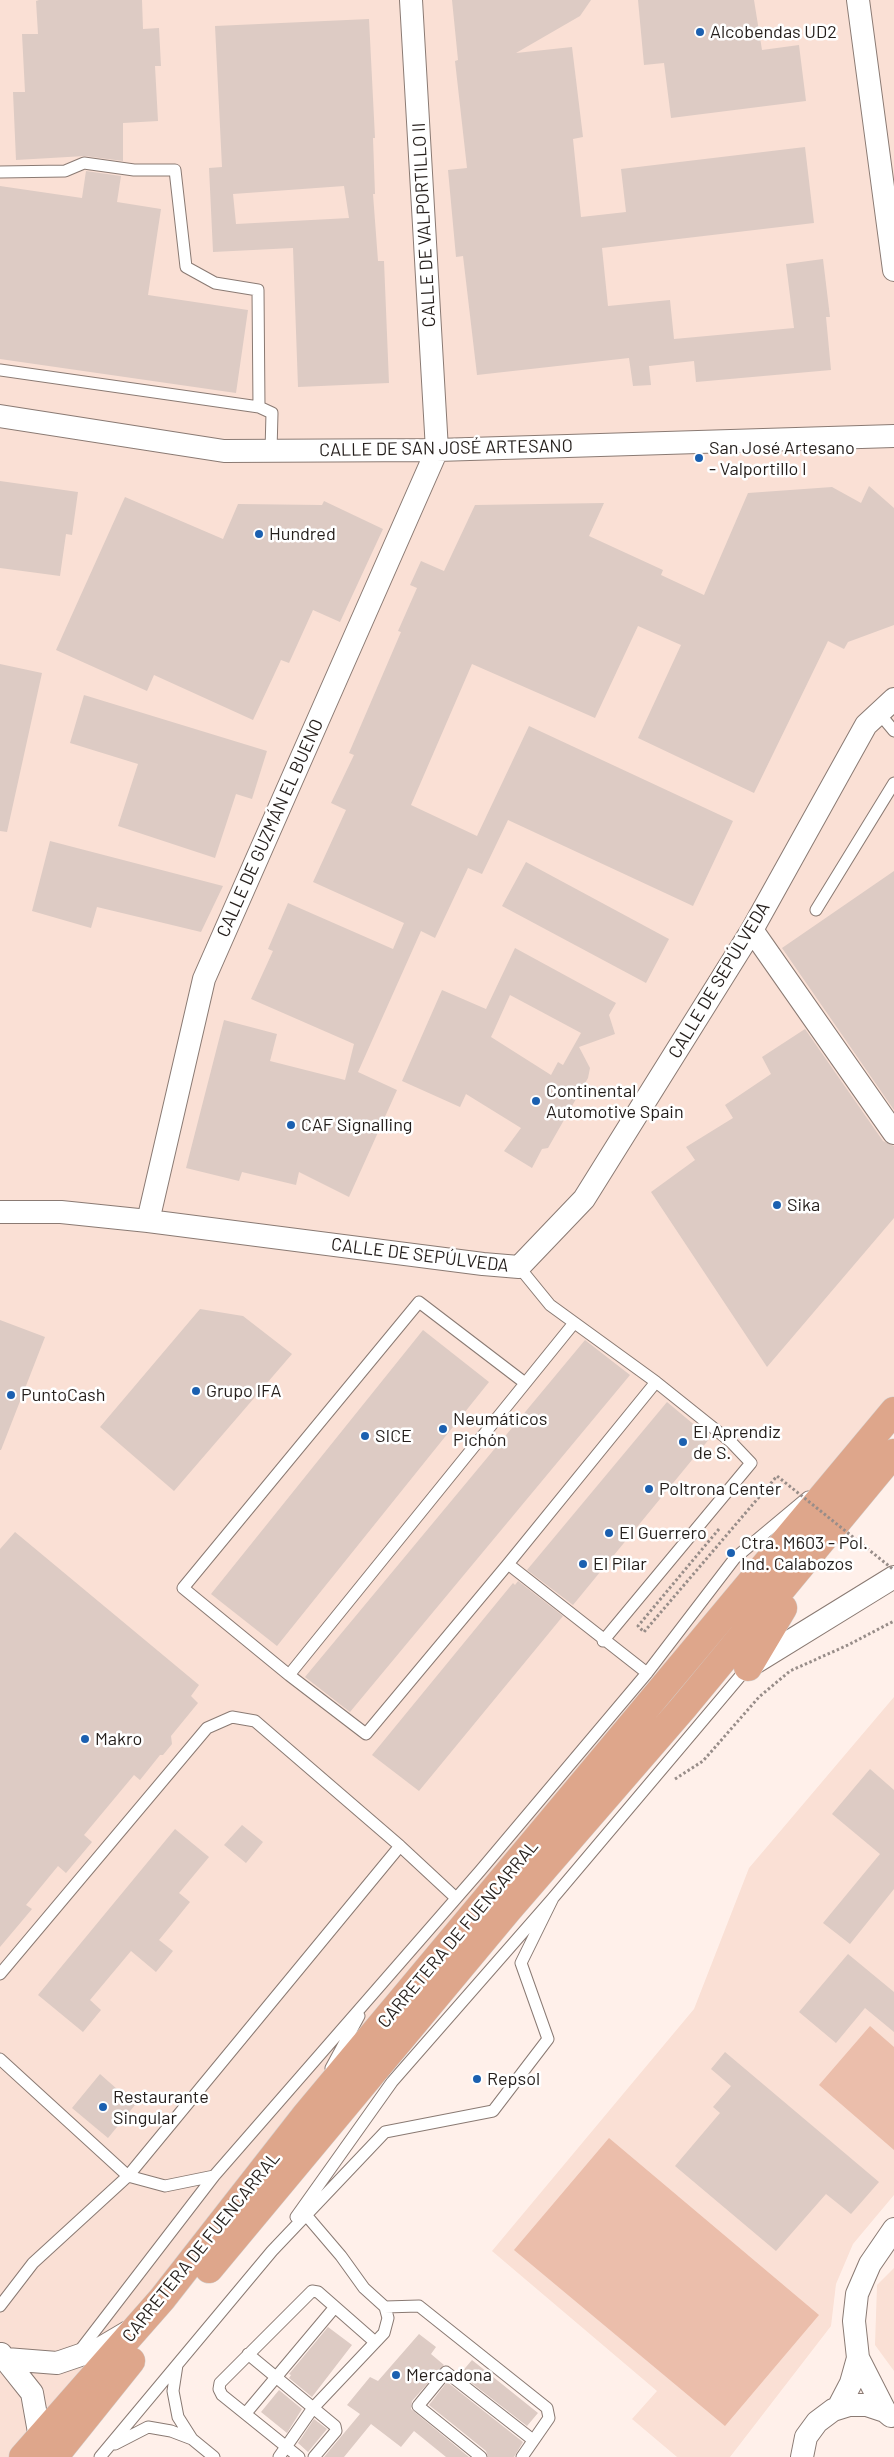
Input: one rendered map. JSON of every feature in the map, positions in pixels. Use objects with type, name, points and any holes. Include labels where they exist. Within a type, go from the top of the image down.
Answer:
[{"type":"highway","name":"CARRETERA DE FUENCARRAL","points":[[39,2451],[150,2314],[305,2116],[894,1411]]},
{"type":"highway","name":"CARRETERA DE FUENCARRAL","points":[[39,2451],[682,1708],[894,1452]]},
{"type":"highway","points":[[748,1667],[825,1535]]},
{"type":"street","name":"CALLE DE VALPORTILLO II","points":[[411,0],[437,450]]},
{"type":"street","points":[[858,0],[894,270]]},
{"type":"street","name":"CALLE DE SAN JOSÉ ARTESANO","points":[[0,416],[224,451],[437,450],[894,436]]},
{"type":"street","name":"CALLE DE GUZMÁN EL BUENO","points":[[148,1221],[204,979],[437,450]]},
{"type":"street","name":"CALLE DE SEPÚLVEDA","points":[[0,1212],[61,1212],[148,1221],[519,1267],[584,1198],[752,930],[866,725],[886,706]]},
{"type":"street","points":[[752,930],[894,1133]]},
{"type":"street","points":[[748,1667],[894,1577]]},
{"type":"street","points":[[838,2408],[851,2383],[858,2358],[854,2321],[857,2294],[870,2264],[894,2229]]},
{"type":"street","points":[[3,2356],[57,2363],[101,2348],[125,2334],[150,2314]]},
{"type":"street","points":[[3,2356],[32,2394],[39,2451]]},
{"type":"street","points":[[858,2358],[890,2415]]},
{"type":"street","points":[[802,2457],[806,2437],[817,2422],[838,2408],[849,2405],[867,2405],[890,2415]]},
{"type":"lane","points":[[0,172],[65,171],[84,163],[134,170],[174,170],[186,267],[215,283],[258,290],[259,407]]},
{"type":"lane","points":[[0,370],[259,407],[272,413],[271,451]]},
{"type":"lane","points":[[886,706],[894,730]]},
{"type":"lane","points":[[816,910],[894,783]]},
{"type":"lane","points":[[519,1267],[550,1305],[656,1382],[731,1442],[751,1463],[603,1641]]},
{"type":"lane","points":[[525,1383],[419,1302],[183,1588],[289,1675],[366,1734],[656,1382]]},
{"type":"lane","points":[[289,1675],[574,1323]]},
{"type":"lane","points":[[75,2357],[214,2176],[456,1898],[646,1673],[734,1558],[857,1456]]},
{"type":"lane","points":[[508,1564],[603,1641],[646,1673]]},
{"type":"lane","points":[[272,2252],[392,2082],[552,1898],[748,1667]]},
{"type":"lane","points":[[0,1974],[206,1728],[232,1716],[255,1721],[400,1846],[456,1898]]},
{"type":"lane","points":[[0,2306],[34,2263],[128,2176],[400,1846]]},
{"type":"lane","points":[[100,2457],[272,2252],[384,2132],[493,2111],[548,2039],[521,1963],[552,1898]]},
{"type":"lane","points":[[305,2116],[369,1997]]},
{"type":"lane","points":[[0,2059],[128,2176],[165,2186],[214,2176]]},
{"type":"lane","points":[[279,2457],[313,2408],[384,2332],[388,2318],[386,2307],[364,2288],[341,2256],[306,2215]]},
{"type":"lane","points":[[299,2457],[222,2395],[219,2390],[220,2383],[312,2291],[318,2292],[375,2342]]},
{"type":"lane","points":[[386,2307],[419,2306],[547,2408],[549,2418],[522,2457]]},
{"type":"lane","points":[[246,2413],[335,2307]]},
{"type":"lane","points":[[248,2354],[332,2422],[336,2431],[314,2457]]},
{"type":"lane","points":[[177,2365],[173,2391],[178,2417],[192,2438],[213,2457]]},
{"type":"lane","points":[[481,2457],[418,2406],[446,2372],[532,2440]]},
{"type":"lane","points":[[109,2446],[148,2427],[171,2431],[192,2438]]},
{"type":"path","points":[[719,1529],[638,1626],[644,1632],[777,1476],[894,1570]]},
{"type":"path","points":[[672,1780],[681,1777],[702,1761],[759,1697],[790,1671],[894,1622]]},
{"type":"shaded area","points":[[0,0],[894,0],[894,1415],[27,2457],[0,2457]]},
{"type":"shaded area","points":[[894,1697],[894,2195],[853,2244],[836,2284],[831,2326],[730,2457],[677,2457],[632,2419],[657,2391],[492,2251],[694,2009],[749,1868]]},
{"type":"shaded area","points":[[870,2026],[894,2047],[894,2150],[819,2085]]},
{"type":"shaded area","points":[[609,2138],[819,2315],[725,2426],[514,2250]]},
{"type":"shaded area","points":[[894,2268],[894,2371],[875,2345],[877,2285]]},
{"type":"building","points":[[142,0],[143,29],[159,28],[161,66],[155,66],[158,121],[123,123],[123,161],[85,156],[16,160],[13,92],[25,92],[22,34],[38,34],[36,1]]},
{"type":"building","points":[[452,0],[591,0],[580,16],[516,53],[572,47],[583,137],[573,139],[581,217],[626,212],[621,169],[805,147],[814,223],[602,248],[608,306],[670,300],[674,339],[794,328],[786,264],[823,259],[830,317],[826,317],[831,370],[696,382],[694,361],[649,366],[651,385],[633,386],[629,358],[477,375],[463,256],[456,257],[448,170],[467,168],[455,61],[458,60]]},
{"type":"building","points":[[638,0],[754,0],[762,50],[799,45],[806,101],[671,118],[664,63],[644,65]]},
{"type":"building","points":[[369,19],[375,138],[373,138],[375,194],[373,194],[378,261],[384,261],[389,383],[298,387],[293,248],[213,252],[209,168],[222,167],[215,26]],"holes":[[[344,186],[349,218],[236,224],[233,194]]]},
{"type":"building","points":[[86,171],[121,176],[117,202],[161,209],[148,295],[248,310],[236,393],[0,359],[0,186],[82,198]]},
{"type":"building","points":[[0,481],[78,492],[72,535],[66,534],[60,576],[0,568]]},
{"type":"building","points":[[869,486],[894,508],[894,625],[848,642],[844,649],[828,641],[754,793],[638,738],[681,645],[638,626],[595,718],[472,664],[411,805],[477,836],[529,726],[733,821],[693,906],[508,820],[482,874],[468,868],[435,938],[421,931],[358,1072],[397,1090],[349,1197],[299,1172],[296,1185],[242,1172],[239,1181],[186,1168],[224,1020],[277,1034],[270,1061],[345,1080],[354,1044],[251,999],[273,951],[268,949],[288,903],[393,949],[404,923],[313,882],[346,810],[331,803],[354,755],[349,753],[401,632],[398,631],[417,588],[410,585],[421,561],[444,571],[475,505],[604,503],[589,536],[663,570],[661,575],[704,595],[748,493],[832,487],[861,503]]},
{"type":"building","points":[[125,497],[223,539],[238,504],[322,505],[324,501],[383,529],[340,622],[313,610],[289,663],[281,660],[253,720],[154,675],[147,691],[56,650]]},
{"type":"building","points":[[0,664],[42,673],[7,832],[0,831]]},
{"type":"building","points":[[84,695],[267,751],[252,799],[236,794],[215,858],[118,826],[138,764],[70,743]]},
{"type":"building","points":[[50,841],[223,886],[201,932],[97,907],[91,928],[32,911]]},
{"type":"building","points":[[526,862],[669,939],[646,983],[502,906]]},
{"type":"building","points":[[894,871],[894,1110],[782,948]]},
{"type":"building","points":[[515,948],[616,1003],[609,1015],[615,1034],[579,1047],[590,1068],[588,1078],[548,1148],[542,1149],[532,1168],[504,1151],[521,1128],[466,1094],[460,1107],[402,1081],[442,990],[486,1009]],"holes":[[[510,995],[581,1033],[563,1065],[558,1062],[551,1075],[491,1037]]]},
{"type":"building","name":"Sika","points":[[805,1029],[883,1141],[894,1146],[894,1218],[767,1367],[651,1192],[695,1160],[686,1147],[733,1118],[725,1105],[771,1074],[762,1057]]},
{"type":"building","name":"Grupo IFA","points":[[200,1309],[243,1316],[292,1354],[174,1491],[100,1427]]},
{"type":"building","name":"PuntoCash","points":[[0,1320],[45,1337],[1,1450],[0,1450]]},
{"type":"building","name":"SICE","points":[[423,1330],[489,1382],[277,1646],[211,1594]]},
{"type":"building","points":[[585,1340],[630,1375],[350,1712],[305,1677]]},
{"type":"building","points":[[667,1402],[710,1438],[573,1605],[527,1570]]},
{"type":"building","name":"Makro","points":[[15,1532],[199,1685],[191,1696],[198,1703],[171,1736],[172,1744],[163,1755],[160,1755],[140,1780],[134,1775],[84,1835],[92,1842],[66,1873],[58,1866],[26,1905],[32,1909],[0,1947],[0,1549]]},
{"type":"building","points":[[518,1581],[563,1616],[419,1791],[372,1755],[513,1583],[515,1585]]},
{"type":"building","points":[[870,1769],[894,1790],[894,1889],[850,1944],[823,1923],[880,1854],[832,1814]]},
{"type":"building","points":[[242,1825],[263,1842],[246,1863],[224,1845]]},
{"type":"building","points":[[175,1829],[209,1857],[179,1893],[190,1902],[159,1940],[173,1951],[156,1972],[131,1951],[90,2000],[101,2010],[83,2032],[38,1995]]},
{"type":"building","points":[[848,1954],[894,1992],[894,2032],[865,2008],[836,2043],[799,2012]]},
{"type":"building","points":[[725,2052],[879,2182],[851,2214],[826,2194],[776,2251],[675,2166],[720,2113],[713,2107],[731,2086],[711,2069]]},
{"type":"building","name":"Restaurante Singular","points":[[100,2074],[135,2105],[108,2138],[72,2108]]},
{"type":"building","points":[[328,2327],[352,2345],[312,2397],[289,2378],[291,2375],[289,2374]]},
{"type":"building","points":[[419,2334],[436,2347],[431,2354],[444,2365],[412,2401],[411,2409],[469,2457],[446,2457],[414,2431],[401,2447],[371,2424],[344,2457],[324,2457],[360,2414],[347,2405],[370,2377],[378,2381]]},
{"type":"building","points":[[472,2360],[538,2413],[527,2426],[460,2374]]},
{"type":"building","points":[[447,2382],[523,2442],[514,2457],[488,2457],[486,2451],[429,2405]]},
{"type":"building","points":[[279,2390],[302,2409],[287,2433],[261,2412]]},
{"type":"building","points":[[314,2419],[327,2429],[308,2452],[298,2443]]},
{"type":"place","name":"Alcobendas UD2","points":[[700,32]]},
{"type":"place","name":"San José Artesano - Valportillo I","points":[[699,458]]},
{"type":"place","name":"Hundred","points":[[259,534]]},
{"type":"place","name":"Continental Automotive Spain","points":[[536,1101]]},
{"type":"place","name":"CAF Signalling","points":[[291,1125]]},
{"type":"place","name":"Sika","points":[[777,1205]]},
{"type":"place","name":"Grupo IFA","points":[[196,1391]]},
{"type":"place","name":"PuntoCash","points":[[11,1395]]},
{"type":"place","name":"Neumáticos Pichón","points":[[443,1429]]},
{"type":"place","name":"SICE","points":[[365,1436]]},
{"type":"place","name":"El Aprendiz de S.","points":[[683,1442]]},
{"type":"place","name":"Poltrona Center","points":[[649,1489]]},
{"type":"place","name":"El Guerrero","points":[[609,1533]]},
{"type":"place","name":"Ctra. M603 - Pol. Ind. Calabozos","points":[[731,1553]]},
{"type":"place","name":"El Pilar","points":[[583,1564]]},
{"type":"place","name":"Makro","points":[[85,1739]]},
{"type":"place","name":"Repsol","points":[[477,2079]]},
{"type":"place","name":"Restaurante Singular","points":[[103,2107]]},
{"type":"place","name":"Mercadona","points":[[396,2375]]}]
